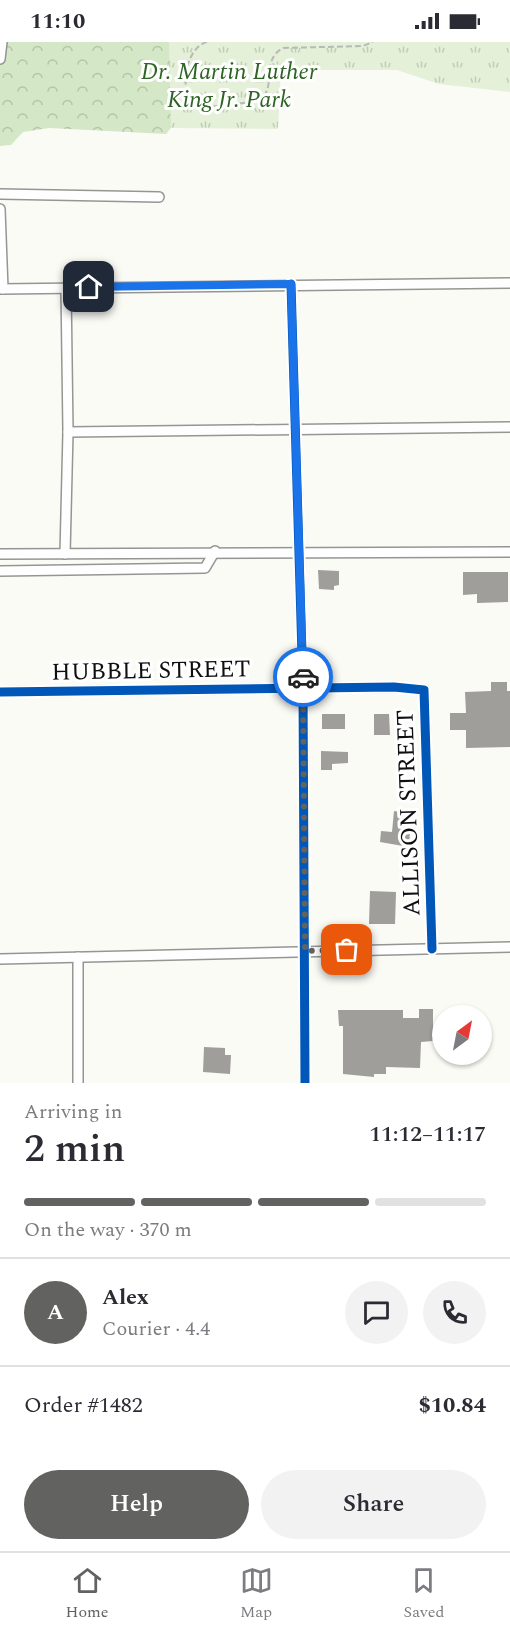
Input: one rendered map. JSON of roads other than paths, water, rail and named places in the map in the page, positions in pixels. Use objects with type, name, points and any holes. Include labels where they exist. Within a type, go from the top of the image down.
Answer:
[{"type":"street","points":[[0,59],[2,42]]},
{"type":"street","points":[[0,194],[159,197]]},
{"type":"street","points":[[0,209],[2,289],[510,283]]},
{"type":"street","points":[[291,284],[303,688],[305,1083]]},
{"type":"street","points":[[65,554],[68,432],[66,287]]},
{"type":"street","points":[[68,432],[510,427]]},
{"type":"street","points":[[0,571],[205,568],[215,551]]},
{"type":"street","points":[[0,554],[215,551],[300,554],[510,552]]},
{"type":"street","name":"ALLISON STREET","points":[[303,688],[394,687],[424,690],[432,949]]},
{"type":"street","name":"HUBBLE STREET","points":[[0,692],[303,688]]},
{"type":"street","points":[[0,959],[510,947]]},
{"type":"street","points":[[78,957],[78,1083]]},
{"type":"park label","name":"Dr. Martin Luther King Jr. Park","points":[[229,85]]}]
